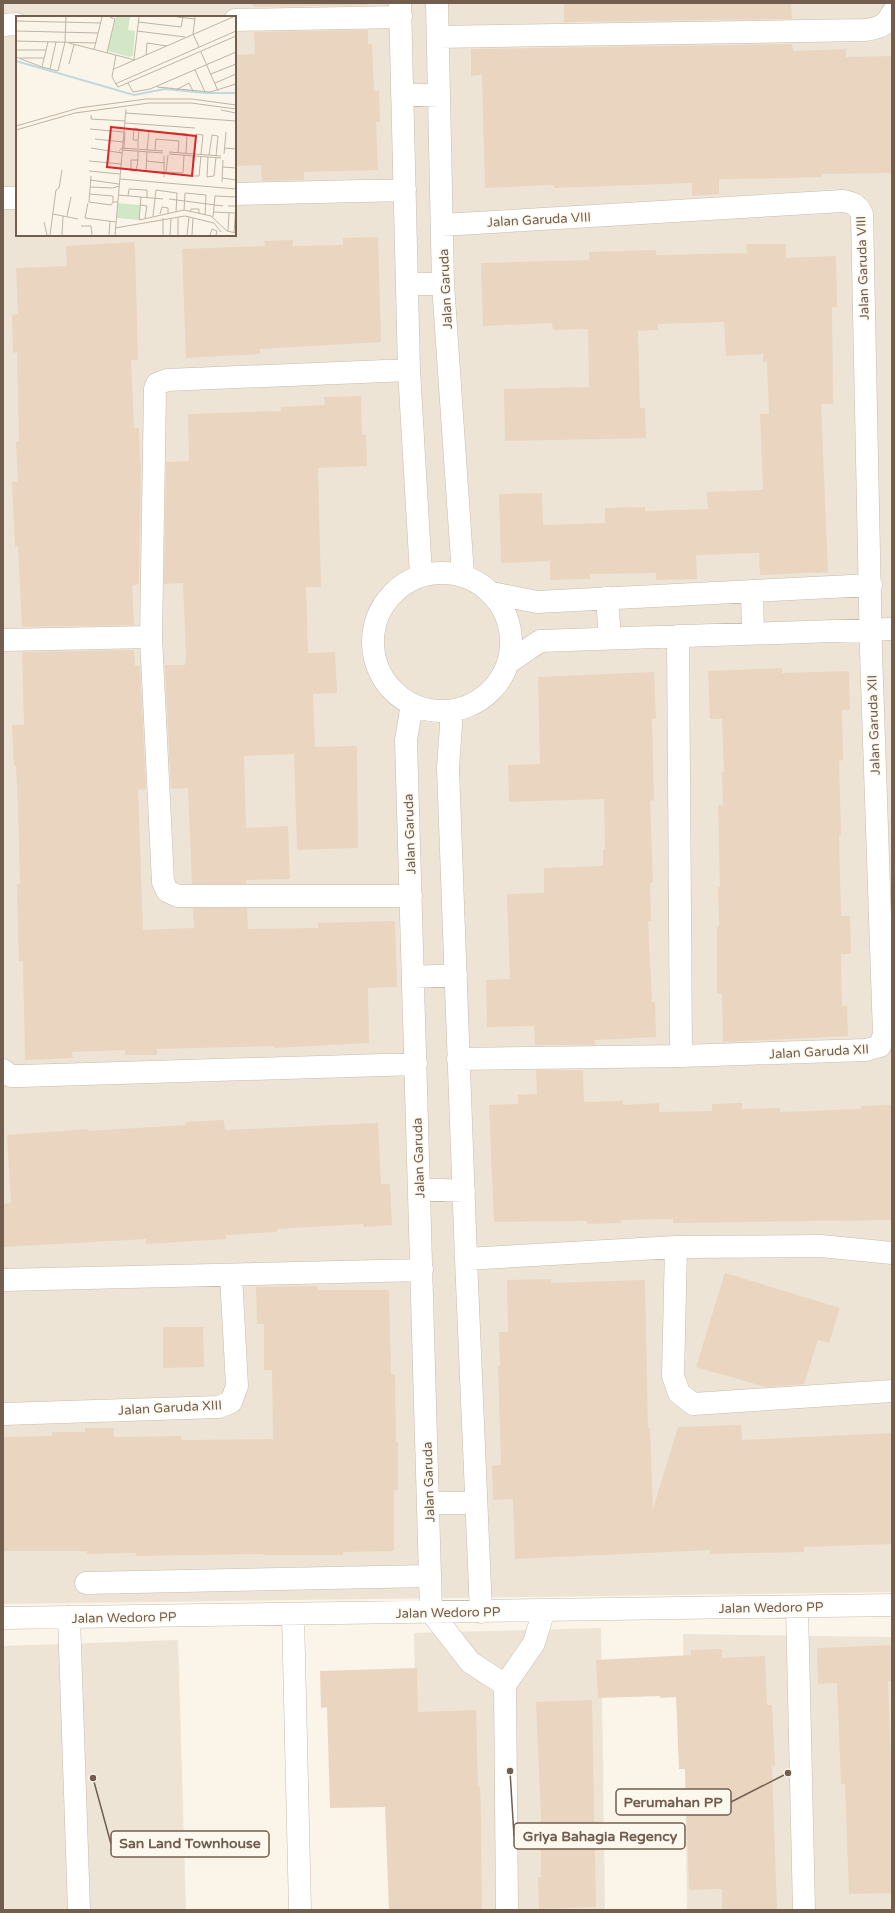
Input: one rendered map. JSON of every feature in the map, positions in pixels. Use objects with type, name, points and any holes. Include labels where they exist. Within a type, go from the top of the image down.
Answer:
[{"type":"street","name":"Jalan Garuda","points":[[437,3],[444,284],[463,575]]},
{"type":"street","points":[[236,20],[400,10],[409,370],[421,575]]},
{"type":"street","points":[[438,37],[864,30],[874,29],[886,23],[892,13]]},
{"type":"street","points":[[3,25],[16,24]]},
{"type":"street","points":[[402,94],[439,96]]},
{"type":"street","points":[[236,194],[405,190]]},
{"type":"street","points":[[3,198],[16,198]]},
{"type":"street","name":"Jalan Garuda VIII","points":[[442,225],[843,201],[855,204],[859,207],[862,214],[871,585],[870,628]]},
{"type":"street","points":[[407,284],[444,284]]},
{"type":"street","points":[[409,370],[167,380],[157,384],[154,390],[150,637],[163,882],[167,891],[178,896],[411,896]]},
{"type":"street","points":[[508,663],[509,626],[492,593],[478,582],[463,575],[442,572],[421,575],[400,586],[384,603],[375,625],[373,649],[379,671],[393,691],[412,704],[425,709],[452,711],[476,702],[496,685],[508,663],[540,641],[870,628],[892,629]]},
{"type":"street","points":[[492,593],[537,602],[871,585]]},
{"type":"street","points":[[752,591],[753,633]]},
{"type":"street","points":[[607,598],[610,638]]},
{"type":"street","name":"Jalan Garuda XII","points":[[458,1059],[681,1056],[866,1050],[876,1048],[882,1043],[884,1034],[870,628]]},
{"type":"street","points":[[678,636],[681,1056]]},
{"type":"street","points":[[3,640],[150,637]]},
{"type":"street","name":"Jalan Garuda","points":[[412,704],[406,740],[431,1612]]},
{"type":"street","points":[[452,711],[448,768],[458,1059],[481,1612]]},
{"type":"street","points":[[413,977],[456,976]]},
{"type":"street","points":[[3,1070],[11,1076],[21,1076],[416,1064]]},
{"type":"street","points":[[419,1189],[464,1191]]},
{"type":"street","points":[[466,1259],[676,1247],[821,1246],[892,1253]]},
{"type":"street","points":[[676,1247],[673,1376],[680,1393],[693,1404],[892,1391]]},
{"type":"street","points":[[3,1280],[422,1270]]},
{"type":"street","name":"Jalan Garuda XIII","points":[[3,1414],[219,1407],[231,1402],[237,1386],[231,1275]]},
{"type":"street","points":[[428,1503],[476,1503]]},
{"type":"street","points":[[86,1583],[429,1576]]},
{"type":"street","name":"Jalan Wedoro PP","points":[[3,1618],[892,1605]]},
{"type":"street","points":[[798,1607],[804,1910]]},
{"type":"street","points":[[507,1910],[505,1686],[534,1643],[544,1610]]},
{"type":"street","points":[[431,1612],[470,1662],[505,1686]]},
{"type":"street","points":[[293,1614],[300,1910]]},
{"type":"street","points":[[69,1617],[79,1910]]},
{"type":"shaded area","points":[[3,3],[892,3],[892,1592],[3,1604]]},
{"type":"shaded area","points":[[601,1628],[605,1910],[419,1910],[414,1633]]},
{"type":"shaded area","points":[[683,1634],[892,1637],[892,1910],[687,1910]]},
{"type":"shaded area","points":[[178,1640],[186,1910],[3,1910],[3,1646]]},
{"type":"building","points":[[253,3],[367,3],[367,5],[253,7]]},
{"type":"building","points":[[564,3],[791,3],[792,19],[564,22]]},
{"type":"building","points":[[368,30],[368,44],[372,44],[374,91],[379,91],[380,122],[376,122],[378,170],[304,172],[304,180],[262,181],[261,165],[236,166],[236,55],[255,54],[254,32]]},
{"type":"building","points":[[792,44],[793,51],[846,49],[846,57],[892,56],[892,173],[822,174],[822,177],[719,179],[719,194],[692,196],[692,183],[554,188],[554,185],[485,188],[482,75],[471,76],[471,49]]},
{"type":"building","points":[[378,237],[381,342],[260,349],[260,354],[186,358],[182,249],[265,246],[264,241],[293,240],[293,246],[343,245],[343,238]]},
{"type":"building","points":[[134,242],[138,360],[131,360],[134,428],[139,428],[141,463],[139,584],[132,585],[134,625],[22,627],[18,547],[15,547],[12,482],[18,482],[16,442],[19,442],[17,352],[13,353],[12,315],[18,314],[16,268],[67,266],[66,246]]},
{"type":"building","points":[[746,244],[786,244],[786,258],[836,256],[837,307],[832,307],[833,404],[821,404],[828,572],[760,575],[759,553],[696,555],[697,579],[656,580],[656,573],[590,574],[590,579],[550,580],[550,561],[501,563],[499,494],[542,493],[543,525],[605,523],[605,508],[645,507],[645,511],[708,509],[707,492],[763,490],[760,414],[769,414],[767,362],[763,362],[763,354],[726,356],[724,322],[658,324],[658,330],[638,331],[640,408],[645,408],[646,438],[505,441],[504,389],[589,387],[588,329],[553,330],[552,323],[483,326],[481,263],[589,260],[589,252],[656,250],[656,255],[747,253]]},
{"type":"building","points":[[361,396],[362,435],[366,435],[367,466],[318,468],[321,587],[306,587],[308,653],[335,652],[337,693],[313,694],[315,747],[357,746],[358,848],[297,850],[294,754],[244,756],[246,828],[288,826],[290,879],[246,880],[246,884],[192,884],[188,788],[171,789],[165,665],[185,665],[186,656],[183,583],[164,584],[166,462],[189,461],[188,414],[281,411],[281,407],[325,405],[324,397]]},
{"type":"building","points":[[134,650],[135,666],[140,666],[146,789],[138,790],[143,930],[194,928],[193,908],[247,908],[248,929],[318,928],[318,923],[395,921],[397,987],[368,988],[369,1043],[274,1048],[274,1046],[157,1049],[157,1055],[125,1055],[125,1050],[72,1052],[73,1058],[25,1060],[23,961],[19,961],[18,929],[17,884],[20,884],[18,807],[12,725],[24,725],[22,652]]},
{"type":"building","points":[[782,668],[782,673],[849,671],[850,710],[842,710],[843,760],[839,761],[841,916],[850,916],[851,954],[841,954],[842,1006],[847,1006],[848,1036],[723,1042],[722,994],[717,994],[717,927],[719,927],[718,887],[720,887],[718,805],[723,805],[722,772],[724,772],[722,719],[710,719],[708,671]]},
{"type":"building","points":[[654,672],[656,719],[652,719],[654,800],[650,801],[653,883],[650,883],[651,921],[648,921],[652,1002],[655,1002],[656,1037],[594,1040],[595,1045],[535,1045],[534,1026],[487,1027],[486,980],[510,979],[507,894],[544,893],[544,868],[603,866],[603,849],[605,849],[604,799],[509,802],[508,765],[540,764],[538,677]]},
{"type":"building","points":[[536,1070],[583,1070],[584,1102],[623,1101],[623,1105],[659,1103],[659,1112],[712,1111],[712,1104],[742,1103],[742,1109],[780,1108],[780,1112],[861,1109],[861,1106],[892,1105],[892,1220],[673,1223],[673,1219],[621,1220],[621,1223],[587,1224],[587,1221],[494,1222],[489,1105],[518,1104],[518,1095],[537,1094]]},
{"type":"building","points":[[224,1120],[225,1130],[378,1123],[381,1184],[390,1184],[392,1225],[364,1227],[363,1224],[277,1229],[277,1232],[226,1235],[226,1239],[146,1244],[146,1239],[3,1247],[3,1204],[11,1203],[7,1135],[88,1129],[88,1131],[185,1125],[185,1122]]},
{"type":"building","points":[[725,1273],[840,1308],[829,1343],[818,1340],[804,1384],[766,1387],[696,1367]]},
{"type":"building","points":[[551,1279],[551,1283],[645,1280],[648,1428],[650,1428],[653,1509],[678,1427],[741,1425],[742,1440],[892,1433],[892,1544],[804,1547],[804,1552],[710,1554],[710,1550],[515,1559],[513,1499],[493,1500],[492,1466],[501,1465],[498,1366],[500,1366],[499,1332],[508,1332],[507,1280]]},
{"type":"building","points":[[318,1286],[318,1290],[389,1290],[391,1374],[395,1374],[396,1442],[398,1442],[398,1490],[394,1490],[394,1551],[343,1552],[343,1555],[263,1554],[136,1556],[136,1553],[87,1554],[87,1551],[3,1551],[3,1437],[52,1436],[52,1432],[85,1432],[85,1428],[114,1428],[114,1437],[181,1436],[181,1440],[273,1439],[272,1370],[264,1370],[264,1324],[257,1324],[256,1287]]},
{"type":"building","points":[[163,1327],[203,1327],[204,1367],[163,1368]]},
{"type":"building","points":[[892,1645],[892,1681],[888,1681],[892,1789],[892,1893],[849,1894],[845,1784],[841,1784],[837,1683],[818,1684],[817,1648]]},
{"type":"building","points":[[722,1649],[722,1658],[765,1656],[767,1705],[772,1705],[775,1765],[772,1766],[777,1910],[722,1910],[722,1889],[689,1890],[685,1769],[679,1769],[676,1697],[660,1698],[660,1696],[598,1698],[596,1660],[691,1655],[691,1650]]},
{"type":"building","points":[[417,1668],[418,1712],[476,1710],[478,1787],[480,1787],[481,1819],[482,1910],[389,1910],[385,1807],[330,1808],[327,1707],[321,1708],[320,1671]]},
{"type":"building","points":[[592,1700],[596,1907],[539,1909],[538,1877],[541,1877],[541,1816],[536,1702]]},
{"type":"place","name":"Griya Bahagia Regency","points":[[510,1771]]},
{"type":"place","name":"Perumahan PP","points":[[788,1773]]},
{"type":"place","name":"San Land Townhouse","points":[[93,1778]]}]
